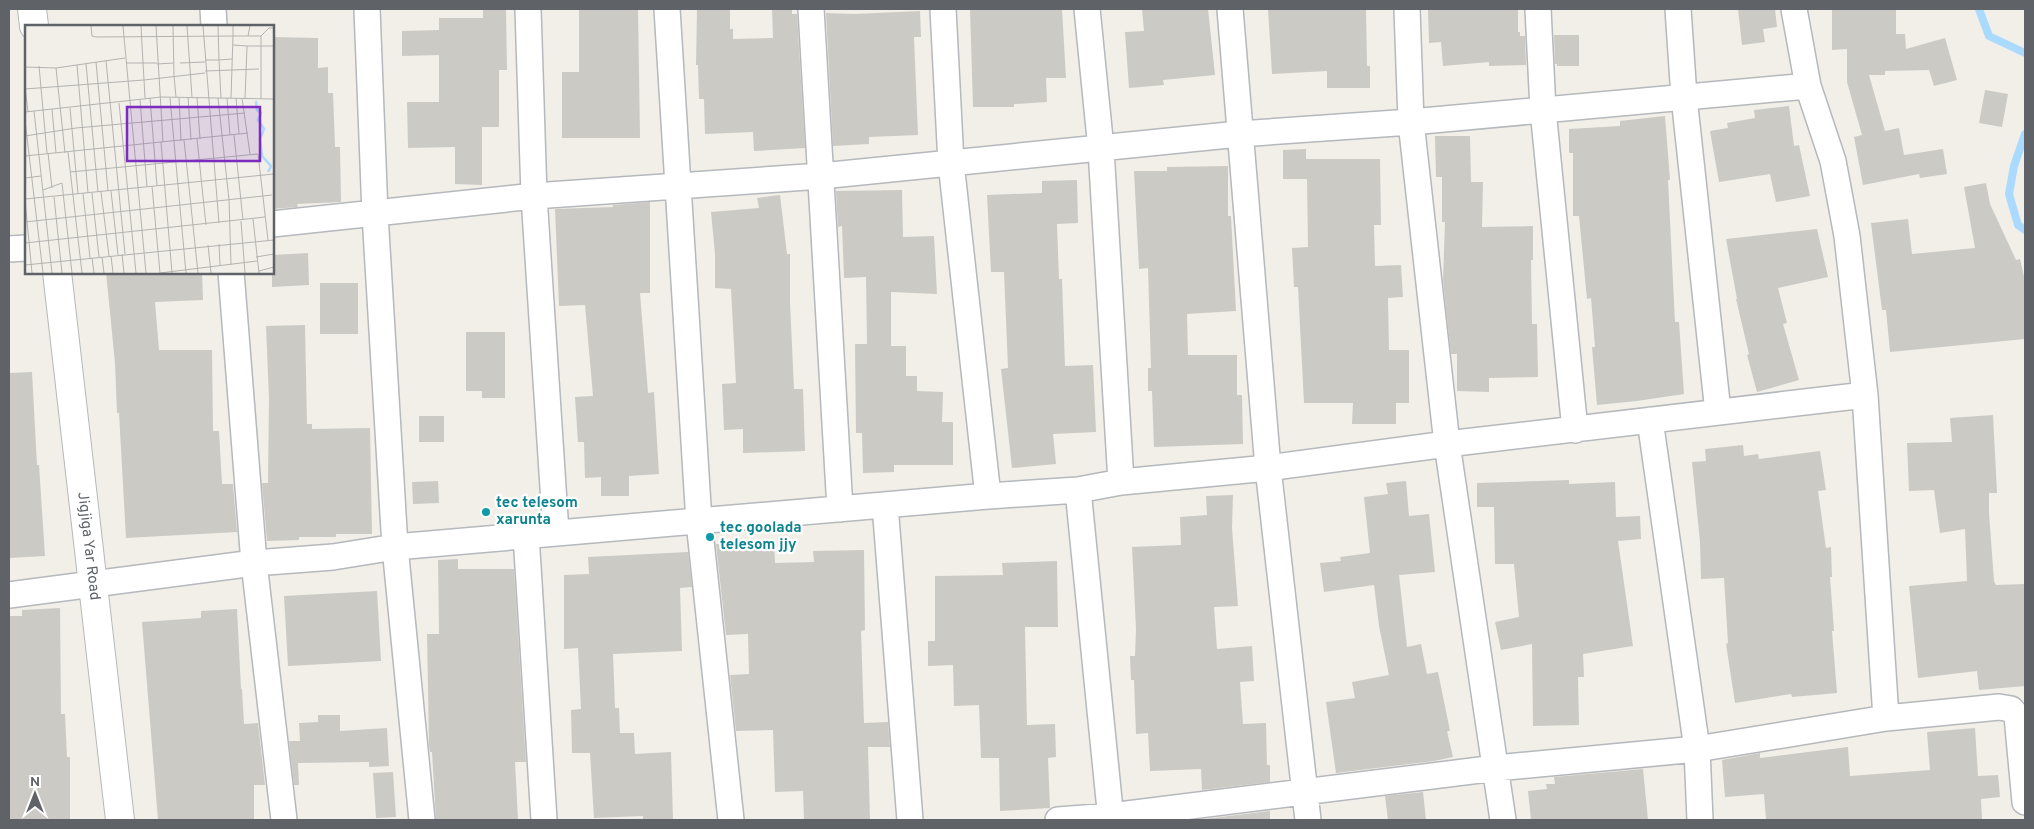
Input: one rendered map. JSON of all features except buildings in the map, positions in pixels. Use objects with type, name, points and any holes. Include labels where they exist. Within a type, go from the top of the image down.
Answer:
[{"type":"street","points":[[32,9],[34,25]]},
{"type":"street","points":[[213,9],[214,25]]},
{"type":"street","points":[[367,9],[375,214],[395,547],[422,820]]},
{"type":"street","points":[[528,9],[534,196],[556,533]]},
{"type":"street","points":[[667,9],[699,522],[731,820]]},
{"type":"street","points":[[811,9],[840,509]]},
{"type":"street","points":[[943,9],[951,163],[988,496]]},
{"type":"street","points":[[1086,9],[1100,149],[1121,482]]},
{"type":"street","points":[[1230,9],[1268,468],[1308,820]]},
{"type":"street","points":[[1406,9],[1411,122],[1447,444],[1503,820]]},
{"type":"street","points":[[1538,9],[1543,110],[1575,430]]},
{"type":"street","points":[[1678,9],[1684,97],[1718,412]]},
{"type":"street","points":[[1794,9],[1808,86],[1833,161],[1847,236],[1865,395],[1886,718]]},
{"type":"street","points":[[274,224],[534,196],[820,176],[1239,134],[1411,122],[1808,86]]},
{"type":"street","points":[[9,249],[25,248]]},
{"type":"street","name":"Jigjiga Yar Road","points":[[56,274],[94,584],[120,820]]},
{"type":"street","points":[[231,274],[254,563],[284,820]]},
{"type":"street","points":[[9,595],[254,563],[333,557],[395,547],[988,496],[1078,490],[1121,482],[1268,468],[1447,444],[1865,395]]},
{"type":"street","points":[[1650,420],[1697,749],[1700,820]]},
{"type":"street","points":[[1078,490],[1111,818]]},
{"type":"street","points":[[885,505],[910,820]]},
{"type":"street","points":[[526,535],[544,820]]},
{"type":"street","points":[[1058,820],[1111,818],[1496,768],[1697,749],[1886,718],[1999,706],[2012,709],[2017,716],[2025,802]]},
{"type":"waterway","points":[[1979,9],[1989,36],[2025,53]]},
{"type":"waterway","points":[[2025,134],[2014,166],[2009,194],[2018,225],[2025,230]]},
{"type":"place","name":"tec telesom xarunta","points":[[486,512]]},
{"type":"place","name":"tec goolada telesom jjy","points":[[710,537]]}]
